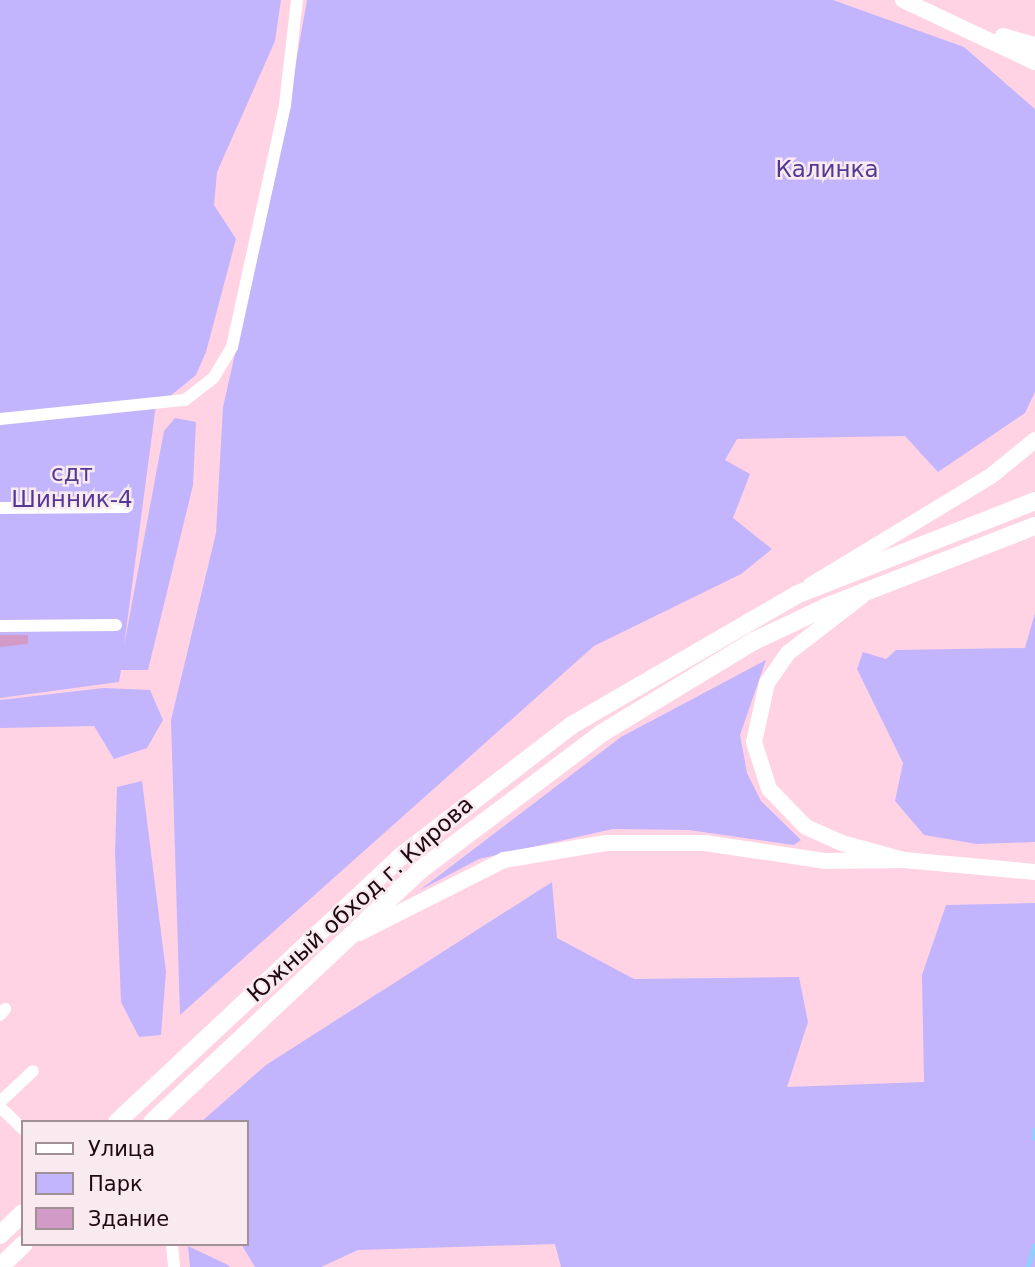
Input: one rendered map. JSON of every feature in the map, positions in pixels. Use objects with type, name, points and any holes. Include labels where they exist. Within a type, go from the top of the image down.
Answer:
[{"type":"highway","name":"Южный обход г. Кирова","points":[[119,1120],[322,927],[464,804],[638,683],[798,594],[1035,500]]},
{"type":"highway","name":"Южный обход г. Кирова","points":[[154,1120],[348,938],[483,819],[602,733],[754,641],[869,590],[1035,526]]},
{"type":"highway","points":[[0,1235],[21,1215]]},
{"type":"highway","points":[[1,1267],[22,1246]]},
{"type":"main road","points":[[903,0],[971,26],[1035,45]]},
{"type":"main road","points":[[971,26],[1035,62]]},
{"type":"main road","points":[[798,594],[991,476],[1035,440]]},
{"type":"main road","points":[[869,590],[777,666],[756,712],[754,742],[769,789],[793,817],[842,843],[904,860]]},
{"type":"main road","points":[[348,938],[504,860],[606,843],[705,844],[825,860],[904,860],[1035,872]]},
{"type":"street","points":[[0,419],[185,400],[214,377],[232,347],[285,104],[297,0]]},
{"type":"street","points":[[0,508],[127,507]]},
{"type":"street","points":[[0,626],[116,625]]},
{"type":"street","points":[[21,1127],[0,1105],[33,1071]]},
{"type":"street","points":[[172,1246],[174,1267]]},
{"type":"green space","points":[[0,0],[281,0],[275,41],[217,172],[214,205],[236,239],[206,352],[196,375],[169,397],[0,415]]},
{"type":"green space","name":"Калинка","points":[[307,0],[833,0],[964,47],[1035,109],[1035,392],[1025,413],[938,472],[905,436],[737,439],[725,460],[750,474],[733,518],[772,549],[741,574],[594,646],[180,1015],[171,720],[216,533],[223,407],[277,169]]},
{"type":"green space","name":"сдт Шинник-4","points":[[156,405],[124,646],[164,431],[175,418],[196,422],[193,485],[148,670],[121,670],[119,682],[0,698],[0,420]]},
{"type":"green space","points":[[1035,613],[1035,842],[977,844],[924,835],[895,801],[903,763],[857,669],[863,652],[886,659],[896,650],[1025,648]]},
{"type":"green space","points":[[766,660],[740,735],[747,773],[761,801],[801,840],[794,845],[689,830],[613,829],[479,859],[420,890],[621,737]]},
{"type":"green space","points":[[104,688],[150,690],[163,720],[147,748],[114,759],[94,726],[0,728],[0,700]]},
{"type":"green space","points":[[142,781],[166,972],[161,1035],[139,1037],[121,1002],[115,853],[117,787]]},
{"type":"green space","points":[[552,882],[557,938],[634,979],[799,977],[808,1022],[787,1087],[924,1082],[922,975],[946,905],[1035,903],[1035,1267],[561,1267],[555,1244],[358,1250],[321,1267],[255,1267],[242,1246],[248,1246],[248,1120],[203,1120],[266,1065]]},
{"type":"green space","points":[[188,1246],[228,1265],[230,1267],[190,1267]]},
{"type":"building","points":[[0,635],[28,635],[28,644],[0,647]]},
{"type":"waterway","points":[[1035,1130],[1035,1139]]},
{"type":"waterway","points":[[1028,1267],[1035,1246]]}]
